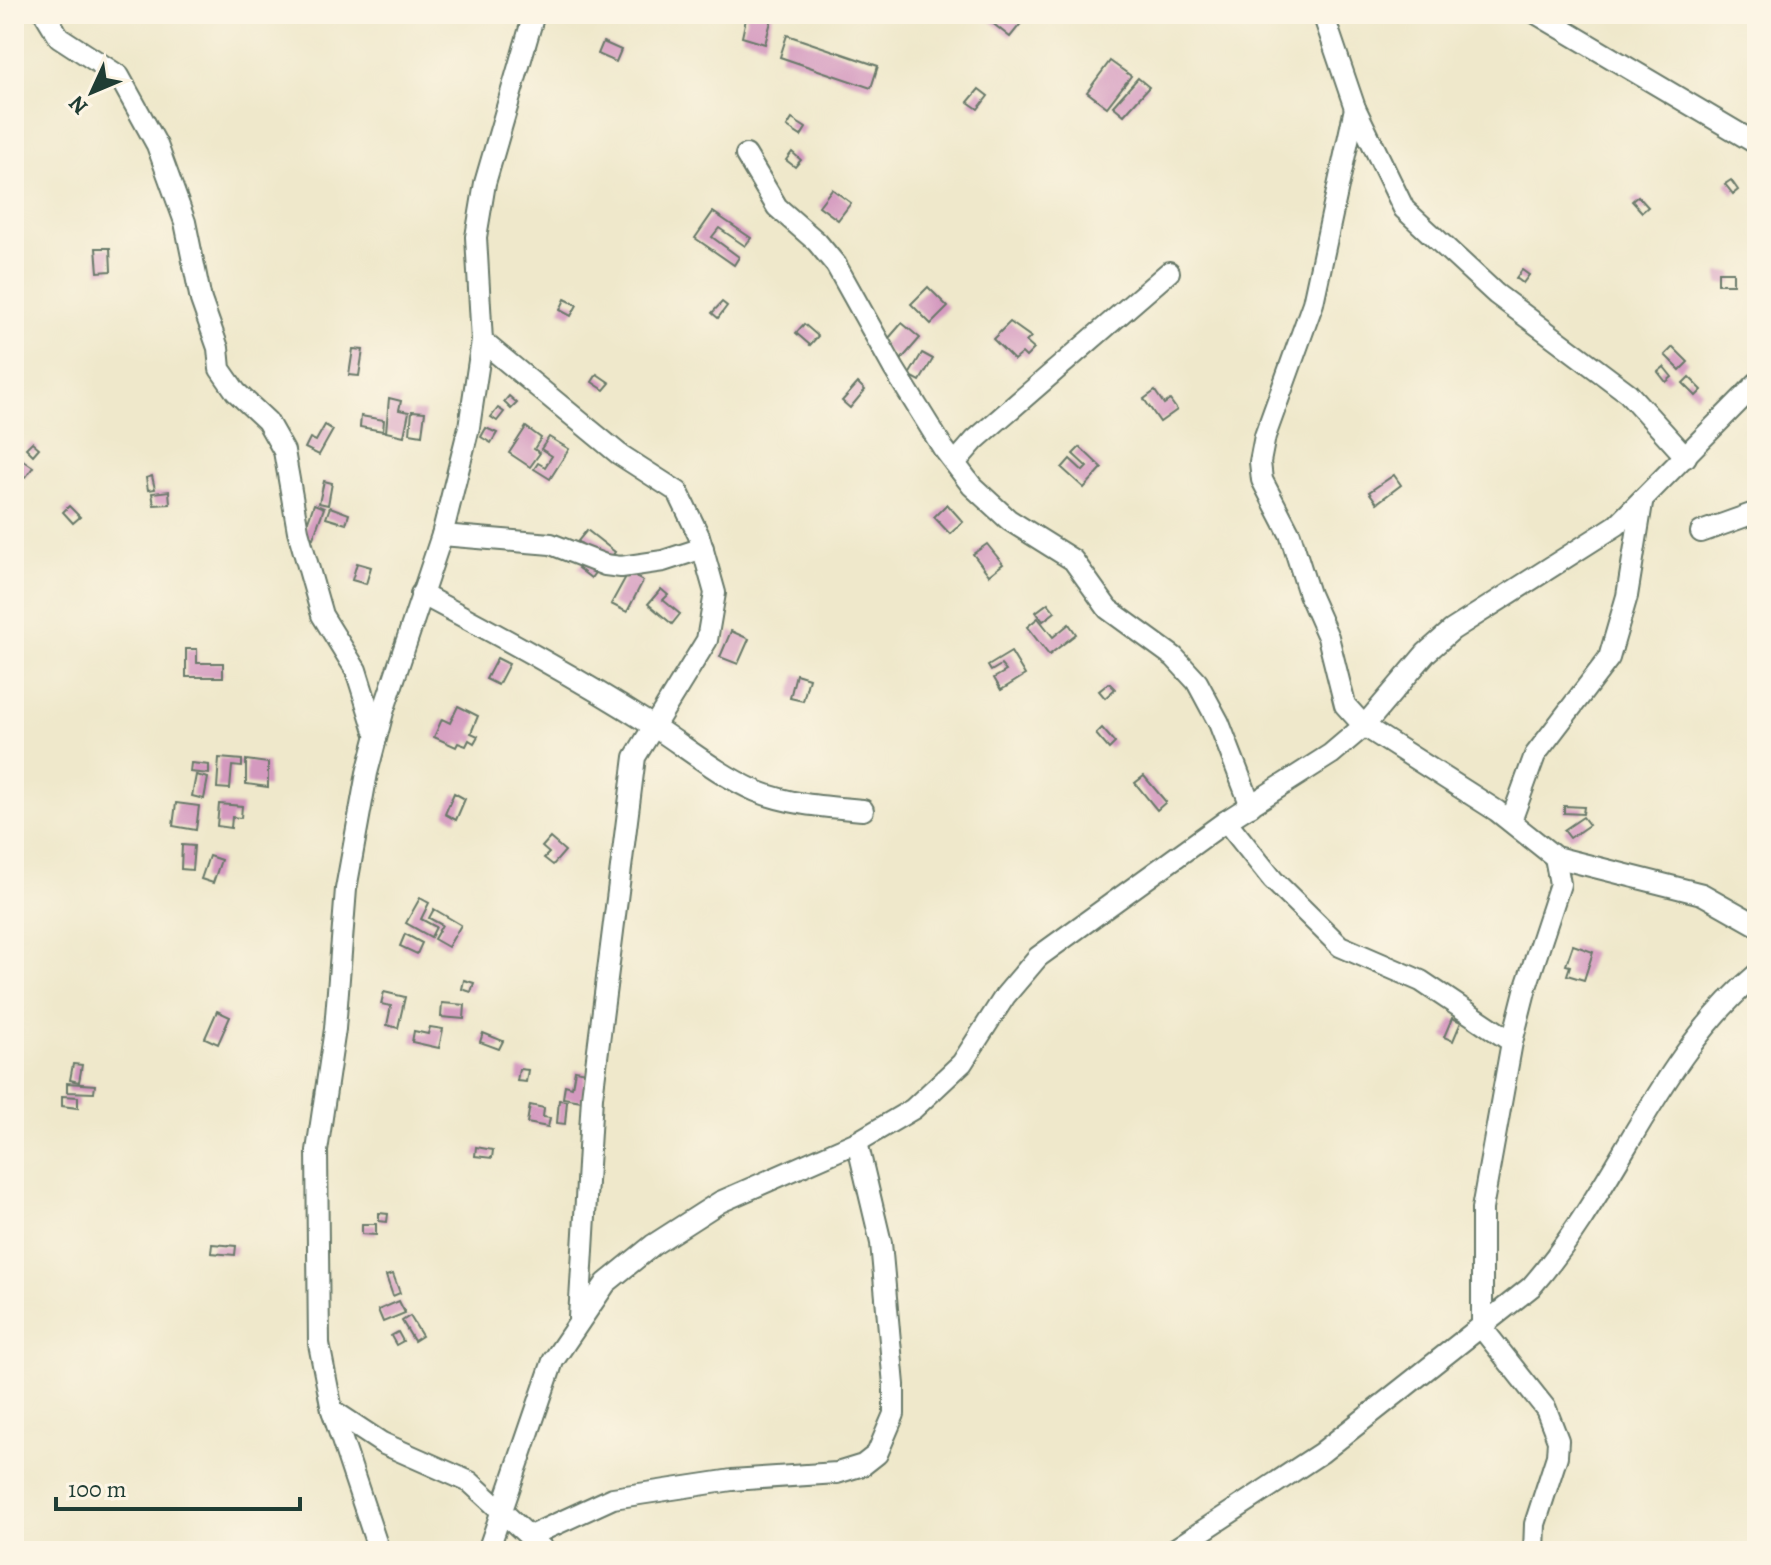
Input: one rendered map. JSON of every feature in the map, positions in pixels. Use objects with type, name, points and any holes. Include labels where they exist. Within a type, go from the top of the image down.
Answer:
[{"type":"street","points":[[45,14],[59,37],[119,76],[157,145],[185,222],[201,300],[218,348],[220,369],[236,392],[267,421],[284,451],[298,531],[322,615],[330,633],[356,670],[377,735]]},
{"type":"street","points":[[379,1551],[332,1410],[319,1344],[317,1151],[335,1029],[346,889],[377,735],[442,535],[469,427],[482,341],[476,237],[485,183],[534,14]]},
{"type":"street","points":[[1323,14],[1355,108],[1393,190],[1418,225],[1496,294],[1628,393],[1686,457]]},
{"type":"street","points":[[1537,14],[1757,144]]},
{"type":"street","points":[[1355,108],[1307,326],[1265,436],[1260,462],[1262,480],[1290,534],[1309,594],[1328,637],[1345,705],[1364,726],[1511,821],[1555,857],[1702,894],[1757,925]]},
{"type":"street","points":[[746,155],[777,207],[817,242],[836,265],[868,327],[955,463],[990,505],[1073,560],[1108,609],[1187,670],[1219,723],[1251,806]]},
{"type":"street","points":[[955,463],[975,440],[1169,272]]},
{"type":"street","points":[[482,341],[619,454],[672,487],[686,505],[703,548],[715,593],[711,630],[635,757],[592,1097],[579,1318]]},
{"type":"street","points":[[488,1551],[546,1376],[579,1318],[606,1283],[625,1265],[687,1222],[775,1175],[857,1142],[913,1109],[951,1076],[1005,996],[1038,957],[1144,885],[1226,821],[1305,773],[1364,726],[1426,653],[1452,630],[1590,546],[1642,503],[1757,383]]},
{"type":"street","points":[[1511,821],[1535,755],[1609,658],[1627,596],[1642,503]]},
{"type":"street","points":[[1701,532],[1757,512]]},
{"type":"street","points":[[442,535],[551,544],[605,565],[621,567],[663,561],[703,548]]},
{"type":"street","points":[[421,594],[532,653],[653,726],[733,780],[758,792],[817,807],[863,810]]},
{"type":"street","points":[[1226,821],[1295,904],[1340,946],[1421,981],[1512,1042]]},
{"type":"street","points":[[1534,1551],[1535,1524],[1557,1456],[1558,1440],[1546,1409],[1482,1328],[1482,1209],[1512,1042],[1526,987],[1560,884],[1555,857]]},
{"type":"street","points":[[1172,1551],[1321,1453],[1531,1287],[1559,1255],[1606,1186],[1680,1057],[1725,1001],[1757,974]]},
{"type":"street","points":[[332,1410],[382,1443],[470,1482],[501,1507],[538,1544],[613,1498],[732,1480],[823,1476],[863,1465],[877,1454],[894,1414],[894,1385],[881,1243],[857,1142]]},
{"type":"building","points":[[747,14],[773,14],[765,44],[742,37]]},
{"type":"building","points":[[981,14],[1024,14],[1027,16],[1010,37]]},
{"type":"building","points":[[787,35],[878,66],[871,88],[780,57]]},
{"type":"building","points":[[603,42],[621,50],[616,62],[598,54]]},
{"type":"building","points":[[1110,61],[1131,76],[1107,107],[1087,92]]},
{"type":"building","points":[[1138,78],[1149,87],[1124,115],[1113,106]]},
{"type":"building","points":[[979,89],[988,96],[978,109],[968,102]]},
{"type":"building","points":[[792,119],[806,128],[801,136],[787,127]]},
{"type":"building","points":[[792,152],[801,160],[795,167],[786,160]]},
{"type":"building","points":[[1731,180],[1738,190],[1733,194],[1725,184]]},
{"type":"building","points":[[832,189],[851,203],[838,220],[819,206]]},
{"type":"building","points":[[1638,196],[1648,207],[1642,212],[1632,201]]},
{"type":"building","points":[[713,212],[751,238],[745,246],[719,228],[712,237],[739,257],[734,265],[695,238]]},
{"type":"building","points":[[96,248],[110,248],[111,271],[98,272]]},
{"type":"building","points":[[1522,270],[1529,275],[1523,283],[1516,278]]},
{"type":"building","points":[[1718,272],[1733,272],[1733,284],[1718,284]]},
{"type":"building","points":[[928,287],[948,307],[931,324],[911,304]]},
{"type":"building","points":[[565,299],[577,305],[571,316],[560,310]]},
{"type":"building","points":[[722,302],[727,306],[718,318],[712,313]]},
{"type":"building","points":[[1010,322],[1031,337],[1026,342],[1034,349],[1026,357],[1022,353],[1014,360],[993,339]]},
{"type":"building","points":[[902,323],[920,338],[900,361],[882,346]]},
{"type":"building","points":[[804,324],[818,336],[810,345],[796,333]]},
{"type":"building","points":[[1673,347],[1688,362],[1680,370],[1665,355]]},
{"type":"building","points":[[353,349],[363,350],[359,376],[349,375]]},
{"type":"building","points":[[922,353],[933,359],[920,381],[909,375]]},
{"type":"building","points":[[1664,367],[1672,377],[1666,382],[1658,372]]},
{"type":"building","points":[[597,374],[610,383],[604,390],[592,382]]},
{"type":"building","points":[[1689,377],[1702,390],[1696,396],[1683,383]]},
{"type":"building","points":[[858,383],[865,390],[850,408],[842,401]]},
{"type":"building","points":[[1155,391],[1164,404],[1170,400],[1177,410],[1160,422],[1144,399]]},
{"type":"building","points":[[509,396],[517,403],[511,409],[504,402]]},
{"type":"building","points":[[389,398],[401,401],[399,410],[409,412],[404,436],[386,432]]},
{"type":"building","points":[[498,408],[504,412],[497,421],[491,417]]},
{"type":"building","points":[[412,411],[425,412],[422,435],[410,433]]},
{"type":"building","points":[[361,416],[384,420],[383,431],[360,427]]},
{"type":"building","points":[[325,425],[333,430],[319,455],[305,448],[310,438],[316,441]]},
{"type":"building","points":[[526,427],[541,438],[534,449],[540,453],[530,467],[509,453]]},
{"type":"building","points":[[486,428],[497,433],[491,443],[481,437]]},
{"type":"building","points":[[549,437],[569,449],[550,479],[534,469],[538,463],[545,467],[552,456],[541,449]]},
{"type":"building","points":[[32,442],[39,448],[33,455],[26,448]]},
{"type":"building","points":[[1080,447],[1102,468],[1084,488],[1062,468],[1070,459],[1083,471],[1087,467],[1073,454]]},
{"type":"building","points":[[14,454],[33,467],[26,477],[14,469]]},
{"type":"building","points":[[1394,475],[1401,485],[1377,503],[1369,492]]},
{"type":"building","points":[[152,476],[155,489],[148,490],[146,478]]},
{"type":"building","points":[[324,481],[332,483],[328,505],[319,503]]},
{"type":"building","points":[[169,491],[170,504],[154,505],[152,493]]},
{"type":"building","points":[[314,504],[324,508],[313,538],[303,535]]},
{"type":"building","points":[[947,504],[963,522],[950,534],[934,517]]},
{"type":"building","points":[[69,506],[80,517],[73,523],[63,512]]},
{"type":"building","points":[[330,507],[349,514],[346,524],[326,518]]},
{"type":"building","points":[[587,530],[615,552],[607,563],[578,541]]},
{"type":"building","points":[[987,544],[1003,564],[989,575],[973,554]]},
{"type":"building","points":[[584,561],[597,570],[591,578],[578,568]]},
{"type":"building","points":[[357,563],[371,567],[366,584],[352,580]]},
{"type":"building","points":[[628,573],[643,581],[627,612],[611,604]]},
{"type":"building","points":[[661,589],[668,595],[663,600],[680,614],[672,624],[648,604]]},
{"type":"building","points":[[1048,603],[1055,612],[1043,621],[1036,612]]},
{"type":"building","points":[[1038,618],[1053,637],[1069,624],[1076,634],[1049,655],[1027,627]]},
{"type":"building","points":[[731,631],[749,639],[738,664],[720,657]]},
{"type":"building","points":[[186,649],[197,649],[197,663],[223,663],[223,677],[186,677]]},
{"type":"building","points":[[1011,652],[1025,675],[1001,690],[994,678],[1006,671],[1001,665],[991,671],[988,666]]},
{"type":"building","points":[[497,658],[509,664],[498,685],[486,679]]},
{"type":"building","points":[[796,674],[809,678],[803,701],[790,698]]},
{"type":"building","points":[[1109,683],[1115,689],[1105,698],[1099,691]]},
{"type":"building","points":[[458,706],[478,716],[471,733],[478,736],[474,743],[469,740],[466,746],[458,743],[456,747],[434,737],[442,719],[450,723]]},
{"type":"building","points":[[1102,728],[1115,743],[1109,749],[1096,734]]},
{"type":"building","points":[[219,758],[242,760],[242,767],[232,766],[230,789],[217,788]]},
{"type":"building","points":[[246,760],[268,763],[268,787],[246,784]]},
{"type":"building","points":[[191,763],[209,765],[209,774],[190,772]]},
{"type":"building","points":[[196,775],[208,778],[204,799],[192,796]]},
{"type":"building","points":[[1144,776],[1166,802],[1157,810],[1135,783]]},
{"type":"building","points":[[454,793],[465,799],[456,820],[445,814]]},
{"type":"building","points":[[176,803],[199,806],[196,830],[173,826]]},
{"type":"building","points":[[219,804],[242,806],[241,818],[232,817],[231,828],[217,826]]},
{"type":"building","points":[[1564,806],[1584,807],[1583,814],[1564,813]]},
{"type":"building","points":[[1583,817],[1589,825],[1570,838],[1564,830]]},
{"type":"building","points":[[550,838],[565,851],[553,865],[544,858],[549,853],[542,847]]},
{"type":"building","points":[[182,845],[194,846],[192,870],[181,869]]},
{"type":"building","points":[[209,856],[221,860],[213,883],[201,879]]},
{"type":"building","points":[[420,898],[429,903],[421,919],[436,927],[431,937],[406,923]]},
{"type":"building","points":[[434,909],[461,925],[448,947],[434,939],[442,925],[429,918]]},
{"type":"building","points":[[405,934],[422,943],[417,954],[400,946]]},
{"type":"building","points":[[1573,945],[1593,952],[1584,980],[1567,975],[1570,966],[1566,965]]},
{"type":"building","points":[[464,980],[474,983],[471,992],[462,989]]},
{"type":"building","points":[[384,992],[405,997],[398,1028],[387,1025],[391,1006],[381,1004]]},
{"type":"building","points":[[442,1003],[465,1005],[464,1019],[441,1017]]},
{"type":"building","points":[[217,1011],[230,1017],[218,1044],[205,1038]]},
{"type":"building","points":[[1452,1018],[1461,1022],[1453,1041],[1444,1037]]},
{"type":"building","points":[[430,1027],[443,1029],[439,1048],[412,1042],[414,1031],[428,1034]]},
{"type":"building","points":[[483,1033],[503,1041],[499,1049],[480,1042]]},
{"type":"building","points":[[73,1064],[82,1065],[79,1082],[70,1080]]},
{"type":"building","points":[[519,1069],[528,1070],[526,1082],[517,1081]]},
{"type":"building","points":[[575,1070],[587,1072],[582,1101],[563,1098],[565,1085],[572,1087]]},
{"type":"building","points":[[67,1083],[95,1085],[94,1093],[67,1092]]},
{"type":"building","points":[[62,1096],[78,1097],[78,1108],[62,1106]]},
{"type":"building","points":[[559,1100],[567,1101],[565,1124],[557,1123]]},
{"type":"building","points":[[530,1105],[544,1108],[543,1117],[550,1118],[548,1127],[527,1123]]},
{"type":"building","points":[[476,1147],[493,1150],[492,1158],[475,1156]]},
{"type":"building","points":[[379,1213],[388,1214],[387,1222],[379,1221]]},
{"type":"building","points":[[362,1224],[376,1224],[376,1235],[362,1234]]},
{"type":"building","points":[[212,1244],[236,1246],[235,1255],[211,1253]]},
{"type":"building","points":[[393,1274],[400,1293],[393,1296],[386,1276]]},
{"type":"building","points":[[399,1301],[405,1313],[383,1322],[378,1310]]},
{"type":"building","points":[[410,1316],[422,1336],[414,1341],[402,1321]]},
{"type":"building","points":[[398,1332],[403,1341],[396,1345],[391,1336]]}]
